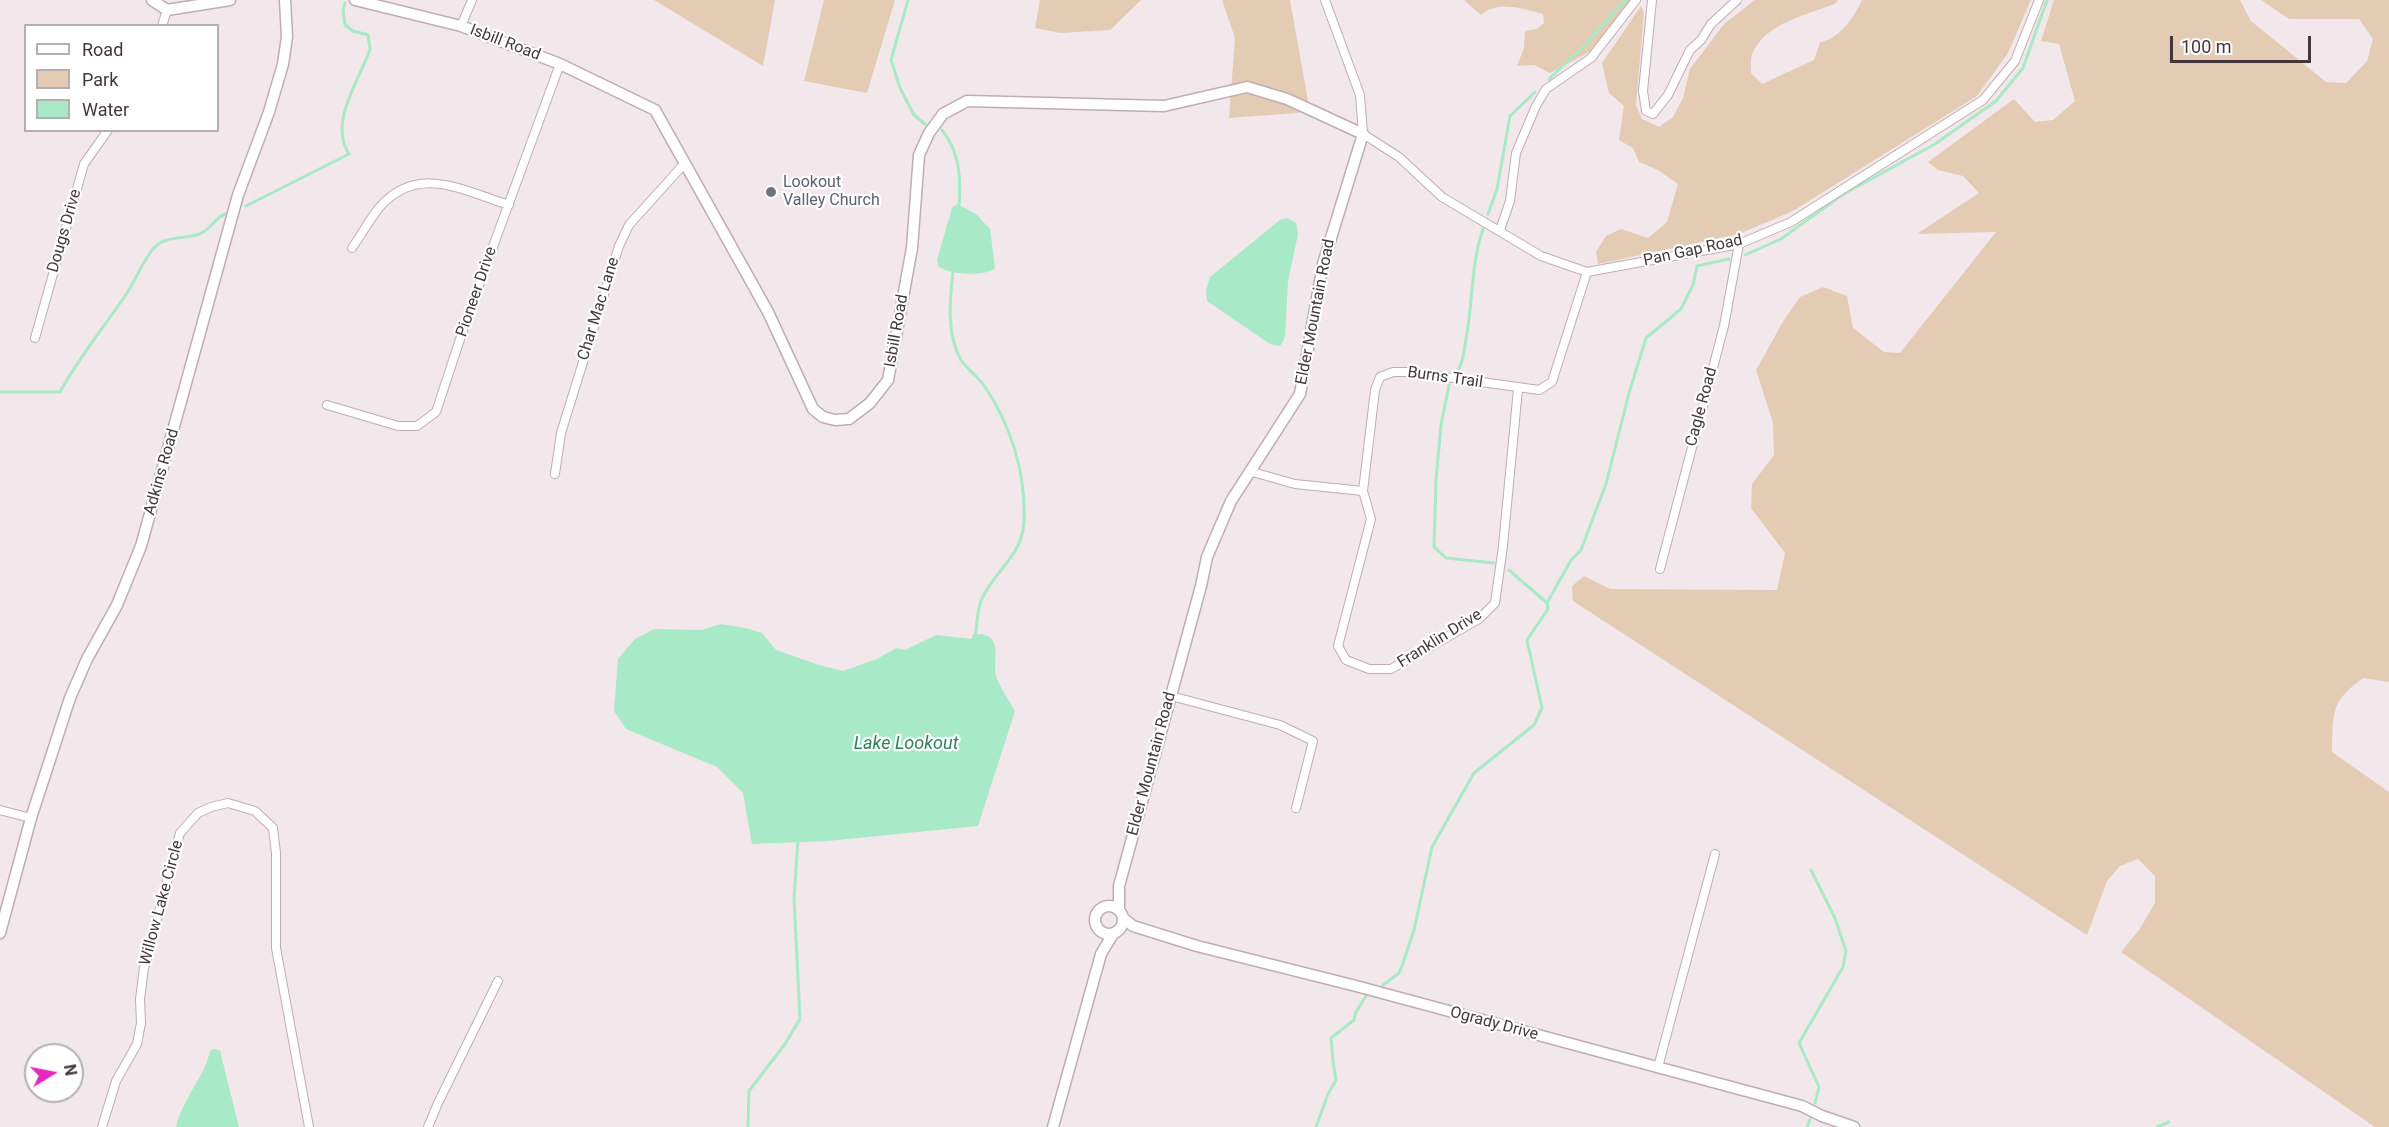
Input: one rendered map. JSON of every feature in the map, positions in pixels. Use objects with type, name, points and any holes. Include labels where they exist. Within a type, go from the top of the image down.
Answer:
[{"type":"street","points":[[152,0],[166,10],[230,0]]},
{"type":"street","name":"Adkins Road","points":[[0,933],[31,818],[70,698],[87,659],[117,605],[141,546],[238,195],[284,64],[285,0]]},
{"type":"street","name":"Isbill Road","points":[[355,0],[461,26],[560,64],[655,110],[768,312],[813,409],[823,417],[834,420],[849,419],[870,403],[888,380],[912,248],[919,155],[929,133],[943,114],[967,101],[1164,106],[1247,87],[1287,99],[1363,134]]},
{"type":"street","points":[[461,26],[472,0]]},
{"type":"street","name":"Elder Mountain Road","points":[[1053,1127],[1101,954],[1119,923],[1119,886],[1207,557],[1231,501],[1300,394],[1323,264],[1363,134],[1360,94],[1324,0]]},
{"type":"street","points":[[1500,230],[1510,201],[1516,153],[1536,106],[1546,89],[1591,58],[1636,0]]},
{"type":"street","points":[[1652,0],[1643,91],[1646,111],[1653,114],[1668,95],[1690,50],[1701,40],[1711,24],[1737,0]]},
{"type":"street","name":"Pan Gap Road","points":[[1363,134],[1399,157],[1442,196],[1541,256],[1587,272],[1739,244],[1791,222],[1983,100],[2014,61],[2039,0]]},
{"type":"street","points":[[162,24],[166,10]]},
{"type":"street","name":"Pioneer Drive","points":[[327,405],[398,426],[417,426],[436,412],[560,64]]},
{"type":"street","name":"Dougs Drive","points":[[35,338],[84,164],[107,132]]},
{"type":"street","name":"Char Mac Lane","points":[[555,474],[561,433],[619,246],[629,225],[684,164]]},
{"type":"street","points":[[352,248],[379,208],[412,184],[431,181],[509,205]]},
{"type":"street","name":"Cagle Road","points":[[1660,569],[1724,326],[1739,244]]},
{"type":"street","points":[[1518,388],[1539,390],[1552,382],[1587,272]]},
{"type":"street","name":"Burns Trail","points":[[1363,491],[1375,390],[1380,377],[1384,374],[1410,372],[1518,388]]},
{"type":"street","name":"Franklin Drive","points":[[1363,491],[1371,519],[1338,646],[1346,660],[1369,669],[1391,669],[1479,619],[1495,603],[1503,546],[1518,388]]},
{"type":"street","points":[[1249,471],[1295,484],[1363,491]]},
{"type":"street","points":[[1171,696],[1280,725],[1313,741],[1296,808]]},
{"type":"street","name":"Willow Lake Circle","points":[[102,1127],[116,1081],[137,1044],[141,1023],[140,999],[144,968],[180,833],[198,813],[228,803],[255,811],[273,828],[277,869],[275,937],[309,1127]]},
{"type":"street","points":[[0,810],[31,818]]},
{"type":"street","points":[[1658,1067],[1715,854]]},
{"type":"street","name":"Elder Mountain Road","points":[[1101,954],[1096,915],[1106,907],[1119,886]]},
{"type":"street","points":[[1098,928],[1104,933],[1119,923],[1106,907]]},
{"type":"street","name":"Ogrady Drive","points":[[1119,923],[1197,946],[1802,1106],[1854,1127]]},
{"type":"street","points":[[428,1127],[498,981]]},
{"type":"green space","points":[[654,0],[775,0],[763,66]]},
{"type":"green space","points":[[824,0],[895,0],[867,93],[804,81]]},
{"type":"green space","points":[[1040,0],[1141,0],[1110,30],[1060,33],[1035,28]]},
{"type":"green space","points":[[1222,0],[1290,0],[1310,112],[1229,118],[1235,38]]},
{"type":"green space","points":[[1464,0],[1632,0],[1593,50],[1550,73],[1534,65],[1517,66],[1524,48],[1525,31],[1537,29],[1544,23],[1543,14],[1502,7],[1488,10],[1481,15]]},
{"type":"green space","points":[[1755,0],[1838,0],[1835,4],[1779,26],[1760,41],[1752,55],[1751,73],[1762,84],[1814,60],[1820,43],[1845,27],[1862,0],[2031,0],[2008,53],[1977,96],[1793,211],[1739,234],[1598,264],[1596,252],[1606,236],[1621,229],[1648,238],[1667,222],[1678,184],[1658,170],[1639,162],[1633,148],[1619,140],[1624,106],[1609,93],[1602,63],[1641,6],[1644,13],[1636,105],[1642,119],[1659,127],[1673,117],[1683,98],[1690,69],[1724,24]]},
{"type":"green space","points":[[2054,0],[2240,0],[2251,21],[2326,82],[2346,83],[2367,61],[2373,39],[2359,19],[2289,19],[2261,0],[2389,0],[2389,682],[2363,678],[2344,694],[2335,709],[2332,752],[2389,792],[2389,1127],[2375,1127],[2121,952],[2139,930],[2155,903],[2155,876],[2138,859],[2120,866],[2107,881],[2087,935],[1573,601],[1572,586],[1584,576],[1610,589],[1777,590],[1785,553],[1751,508],[1752,484],[1774,455],[1773,423],[1756,370],[1784,320],[1800,297],[1823,287],[1847,296],[1853,328],[1884,352],[1900,353],[1996,232],[1917,234],[1979,193],[1963,176],[1938,170],[1928,162],[2014,99],[2035,122],[2053,120],[2075,101],[2059,44],[2041,41]]},
{"type":"water","points":[[957,204],[976,214],[990,229],[995,268],[990,271],[975,274],[958,273],[938,266],[937,260],[952,208]]},
{"type":"water","points":[[1287,218],[1296,223],[1298,234],[1288,281],[1285,337],[1278,346],[1270,344],[1207,301],[1206,290],[1210,277],[1280,220]]},
{"type":"water","name":"Lake Lookout","points":[[721,624],[762,633],[776,650],[843,671],[877,659],[896,648],[905,650],[936,635],[972,639],[973,634],[990,637],[995,648],[996,676],[1015,711],[978,826],[828,841],[752,844],[743,793],[717,767],[626,729],[614,711],[618,659],[635,639],[654,629],[701,630]]},
{"type":"water","points":[[211,1050],[220,1051],[239,1127],[176,1127]]},
{"type":"waterway","points":[[908,0],[891,60],[900,88],[914,115],[925,124]]},
{"type":"waterway","points":[[1549,79],[1586,44],[1625,0]]},
{"type":"waterway","points":[[1745,255],[1781,239],[1842,195],[1935,144],[1996,101],[2023,68],[2047,0]]},
{"type":"waterway","points":[[246,206],[349,154],[343,142],[344,115],[370,49],[368,35],[353,31],[345,25],[343,10],[345,3]]},
{"type":"waterway","points":[[1488,214],[1497,189],[1510,116],[1535,92]]},
{"type":"waterway","points":[[942,130],[953,147],[958,166],[959,207]]},
{"type":"waterway","points":[[0,392],[60,392],[127,293],[153,249],[162,242],[201,233],[225,214]]},
{"type":"waterway","points":[[1456,374],[1464,353],[1474,269],[1483,229]]},
{"type":"waterway","points":[[1383,985],[1399,973],[1414,930],[1432,847],[1474,773],[1534,725],[1542,708],[1527,640],[1548,609],[1547,603],[1571,560],[1581,550],[1606,484],[1629,393],[1646,338],[1681,309],[1693,285],[1697,266],[1729,259]]},
{"type":"waterway","points":[[953,271],[950,316],[956,350],[963,363],[983,384],[1002,416],[1015,450],[1024,504],[1022,535],[1012,555],[992,581],[981,601],[975,637]]},
{"type":"waterway","points":[[1449,385],[1441,425],[1436,480],[1434,547],[1446,558],[1494,563]]},
{"type":"waterway","points":[[1509,570],[1547,603]]},
{"type":"waterway","points":[[748,1127],[749,1091],[785,1044],[800,1019],[794,898],[798,840]]},
{"type":"waterway","points":[[1811,870],[1835,918],[1846,951],[1843,967],[1799,1043],[1819,1087],[1815,1103]]},
{"type":"waterway","points":[[1316,1127],[1328,1094],[1336,1080],[1331,1038],[1354,1020],[1366,996]]},
{"type":"waterway","points":[[1807,1127],[1810,1119]]},
{"type":"waterway","points":[[2157,1127],[2169,1122]]},
{"type":"place","name":"Lookout Valley Church","points":[[771,192]]}]
